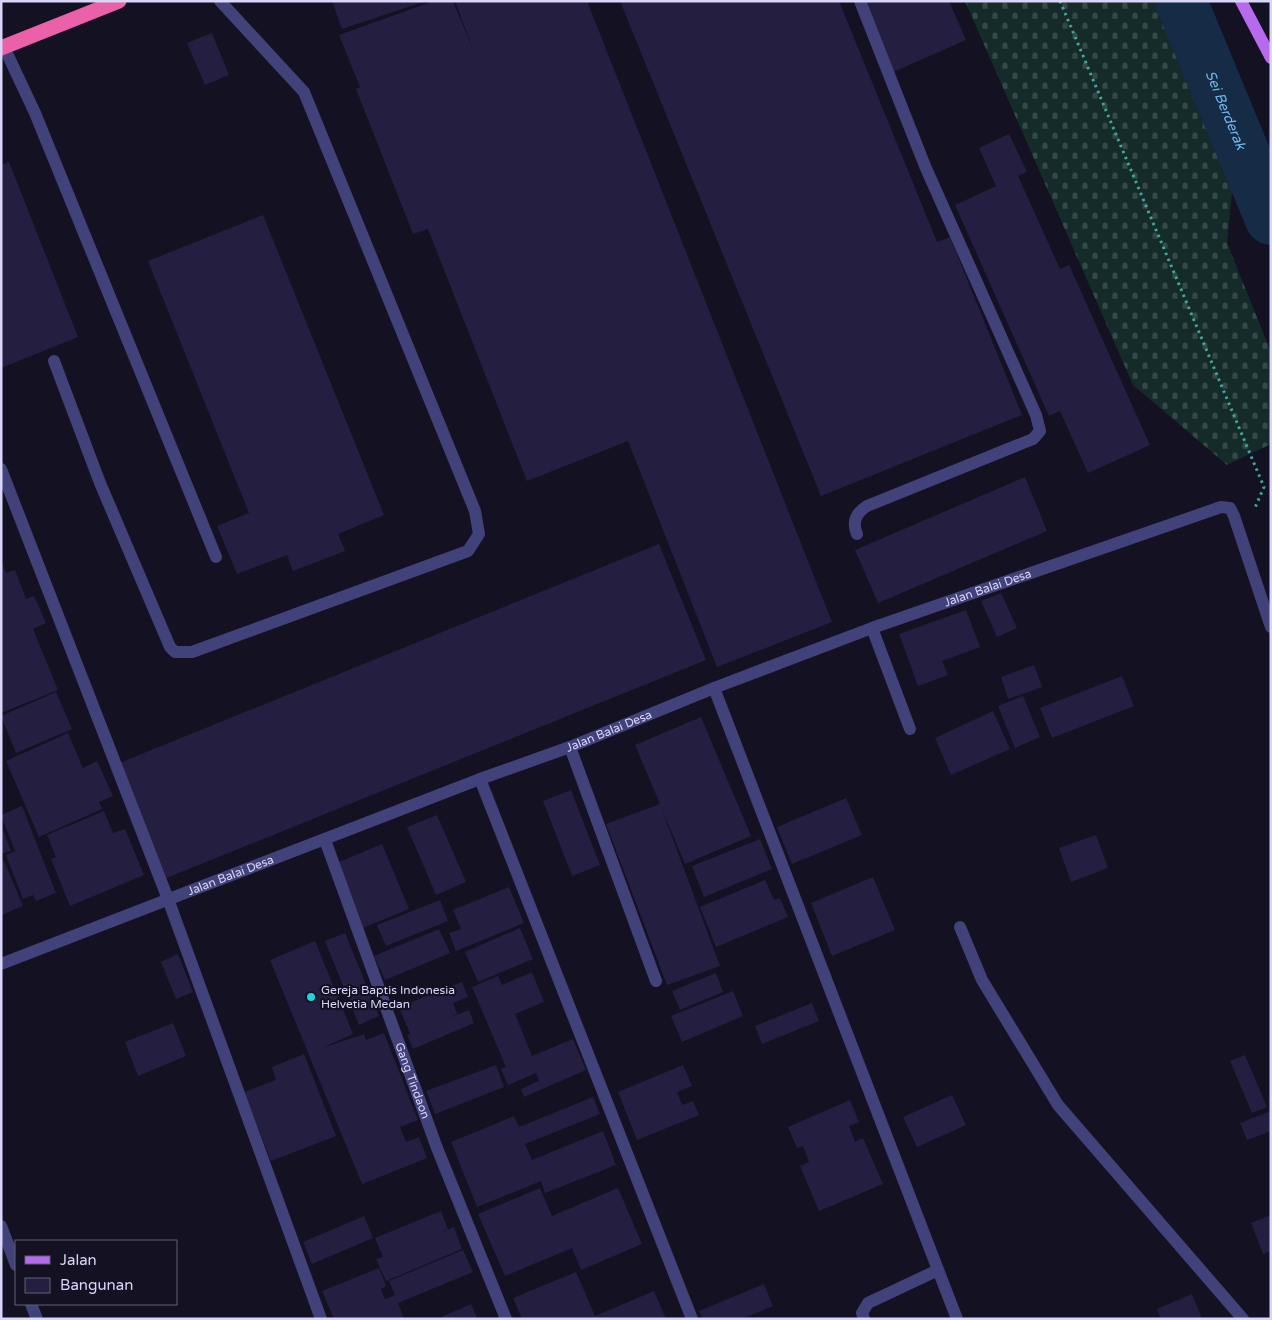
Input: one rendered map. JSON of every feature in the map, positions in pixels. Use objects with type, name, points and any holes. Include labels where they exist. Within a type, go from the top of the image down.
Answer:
[{"type":"highway","points":[[3,48],[120,1]]},
{"type":"main road","points":[[1241,1],[1271,58]]},
{"type":"street","points":[[54,361],[100,483],[170,647],[175,652],[192,652],[468,551],[479,534],[475,510],[304,92],[220,1]]},
{"type":"street","points":[[857,534],[854,528],[856,517],[860,510],[867,506],[1033,439],[1040,432],[1036,415],[925,166],[860,1]]},
{"type":"street","points":[[3,48],[35,113],[216,557]]},
{"type":"street","points":[[1,469],[168,899],[321,1319]]},
{"type":"street","name":"Jalan Balai Desa","points":[[1,964],[480,779],[570,747],[714,688],[872,628],[1221,507],[1230,508],[1241,540]]},
{"type":"street","points":[[1241,540],[1271,627]]},
{"type":"street","points":[[872,628],[910,729]]},
{"type":"street","points":[[714,688],[957,1319]]},
{"type":"street","points":[[570,747],[656,980]]},
{"type":"street","points":[[480,779],[692,1319]]},
{"type":"street","name":"Gang Tindaon","points":[[325,840],[437,1148],[506,1319]]},
{"type":"street","points":[[960,927],[982,980],[1058,1105],[1243,1319]]},
{"type":"street","points":[[1,1226],[15,1261]]},
{"type":"street","points":[[864,1319],[862,1313],[868,1303],[938,1270]]},
{"type":"street","points":[[31,1305],[37,1319]]},
{"type":"path","points":[[1060,1],[1264,487],[1241,540]]},
{"type":"green space","points":[[965,1],[1161,1],[1233,182],[1227,243],[1271,352],[1271,444],[1227,465],[1133,385]]},
{"type":"building","points":[[332,1],[423,1],[423,2],[342,29]]},
{"type":"building","points":[[434,1],[453,1],[474,52],[455,1],[587,1],[832,622],[717,667],[628,441],[527,481],[428,229],[413,234],[356,89],[360,87],[339,35]]},
{"type":"building","points":[[620,1],[839,1],[937,242],[950,237],[1022,415],[821,496]]},
{"type":"building","points":[[863,1],[949,1],[966,40],[893,72]]},
{"type":"building","points":[[212,33],[229,75],[205,85],[187,43]]},
{"type":"building","points":[[1009,134],[1027,172],[1018,176],[1060,269],[1069,265],[1150,445],[1088,473],[1060,411],[1049,416],[955,205],[996,186],[979,148]]},
{"type":"building","points":[[9,162],[78,337],[1,368],[1,165]]},
{"type":"building","points":[[263,215],[384,515],[338,534],[345,551],[293,571],[287,555],[237,574],[217,526],[249,513],[148,261]]},
{"type":"building","points":[[1025,477],[1047,531],[878,603],[855,550]]},
{"type":"building","points":[[659,544],[706,660],[164,879],[117,764]]},
{"type":"building","points":[[1,561],[6,573],[15,570],[26,599],[34,596],[46,623],[33,629],[58,690],[1,713]]},
{"type":"building","points":[[1001,593],[1017,628],[997,637],[981,601]]},
{"type":"building","points":[[966,610],[980,647],[942,661],[948,675],[918,686],[899,634]]},
{"type":"building","points":[[1034,665],[1042,687],[1008,699],[1001,677]]},
{"type":"building","points":[[1122,676],[1134,706],[1052,738],[1040,708]]},
{"type":"building","points":[[56,692],[72,729],[16,753],[1,716]]},
{"type":"building","points":[[1023,696],[1040,737],[1015,748],[998,706]]},
{"type":"building","points":[[993,711],[1010,749],[951,775],[935,738]]},
{"type":"building","points":[[701,717],[751,836],[685,864],[661,807],[720,966],[667,985],[606,824],[660,804],[635,745]]},
{"type":"building","points":[[68,733],[83,768],[97,761],[113,796],[99,802],[102,809],[39,837],[6,761]]},
{"type":"building","points":[[571,790],[600,865],[572,876],[543,801]]},
{"type":"building","points":[[846,798],[862,835],[792,864],[777,827]]},
{"type":"building","points":[[22,806],[56,893],[36,901],[33,895],[23,899],[6,855],[15,851],[1,815]]},
{"type":"building","points":[[104,811],[113,833],[125,829],[144,875],[70,906],[51,859],[56,857],[47,835]]},
{"type":"building","points":[[437,815],[466,882],[436,895],[407,827]]},
{"type":"building","points":[[1,825],[11,851],[1,854]]},
{"type":"building","points":[[1096,835],[1108,868],[1071,882],[1059,848]]},
{"type":"building","points":[[760,839],[772,869],[704,897],[692,866]]},
{"type":"building","points":[[382,844],[409,909],[363,928],[337,863]]},
{"type":"building","points":[[4,861],[23,906],[1,915],[1,862]]},
{"type":"building","points":[[873,877],[895,930],[832,956],[811,903]]},
{"type":"building","points":[[765,880],[774,900],[780,898],[788,917],[716,947],[700,907]]},
{"type":"building","points":[[509,887],[524,923],[456,951],[449,933],[461,929],[453,910]]},
{"type":"building","points":[[440,900],[448,921],[386,946],[377,925]]},
{"type":"building","points":[[520,928],[533,959],[478,982],[465,952]]},
{"type":"building","points":[[439,929],[450,953],[385,980],[374,956]]},
{"type":"building","points":[[345,933],[379,1016],[359,1025],[325,941]]},
{"type":"building","points":[[315,941],[353,1034],[322,1048],[364,1034],[366,1040],[384,1033],[418,1120],[400,1127],[406,1142],[419,1137],[427,1158],[362,1184],[270,960]]},
{"type":"building","points":[[178,954],[193,992],[176,999],[161,962]]},
{"type":"building","points":[[532,972],[544,1002],[515,1014],[532,1056],[573,1039],[586,1070],[524,1097],[521,1089],[539,1081],[536,1073],[508,1085],[501,1069],[506,1067],[472,987],[498,976],[502,985]]},
{"type":"building","points":[[716,973],[723,992],[680,1010],[672,991]]},
{"type":"building","points":[[462,982],[468,997],[453,1003],[457,1014],[446,1019],[469,1010],[474,1023],[413,1049],[407,1035],[410,1034],[399,1007]]},
{"type":"building","points":[[733,991],[743,1016],[682,1042],[671,1016]]},
{"type":"building","points":[[812,1003],[819,1021],[762,1044],[755,1026]]},
{"type":"building","points":[[173,1023],[186,1056],[138,1076],[125,1042]]},
{"type":"building","points":[[304,1054],[336,1136],[271,1161],[244,1092],[276,1080],[272,1067]]},
{"type":"building","points":[[1245,1055],[1267,1107],[1252,1113],[1230,1061]]},
{"type":"building","points":[[496,1065],[504,1087],[435,1114],[426,1091]]},
{"type":"building","points":[[683,1065],[692,1086],[677,1092],[682,1105],[693,1101],[699,1115],[637,1140],[618,1092]]},
{"type":"building","points":[[952,1095],[966,1125],[917,1147],[903,1117]]},
{"type":"building","points":[[593,1097],[600,1114],[525,1144],[532,1160],[603,1131],[616,1165],[545,1193],[541,1181],[477,1207],[451,1142],[514,1116],[519,1127]]},
{"type":"building","points":[[850,1100],[859,1122],[849,1126],[855,1142],[863,1138],[883,1184],[819,1211],[800,1166],[809,1162],[803,1146],[797,1148],[788,1127]]},
{"type":"building","points":[[1271,1111],[1271,1131],[1247,1140],[1240,1123]]},
{"type":"building","points":[[540,1188],[552,1216],[618,1188],[642,1244],[581,1270],[572,1248],[505,1276],[478,1214]]},
{"type":"building","points":[[441,1211],[448,1229],[432,1236],[454,1227],[462,1249],[386,1281],[376,1259],[383,1257],[375,1238]]},
{"type":"building","points":[[1271,1215],[1271,1251],[1263,1254],[1251,1223]]},
{"type":"building","points":[[364,1216],[373,1238],[312,1264],[303,1242]]},
{"type":"building","points":[[463,1250],[473,1272],[398,1303],[404,1319],[334,1319],[322,1291],[379,1268],[386,1286],[381,1289],[385,1299],[395,1295],[389,1281]]},
{"type":"building","points":[[576,1272],[595,1316],[654,1291],[666,1319],[522,1319],[513,1298]]},
{"type":"building","points":[[764,1284],[773,1306],[742,1319],[697,1319],[702,1317],[699,1311]]},
{"type":"building","points":[[1192,1294],[1202,1319],[1161,1319],[1157,1309]]},
{"type":"building","points":[[471,1304],[477,1318],[437,1319]]},
{"type":"waterway","name":"Sei Berderak","points":[[1181,1],[1271,219]]},
{"type":"place","name":"Gereja Baptis Indonesia Helvetia Medan","points":[[311,997]]}]
